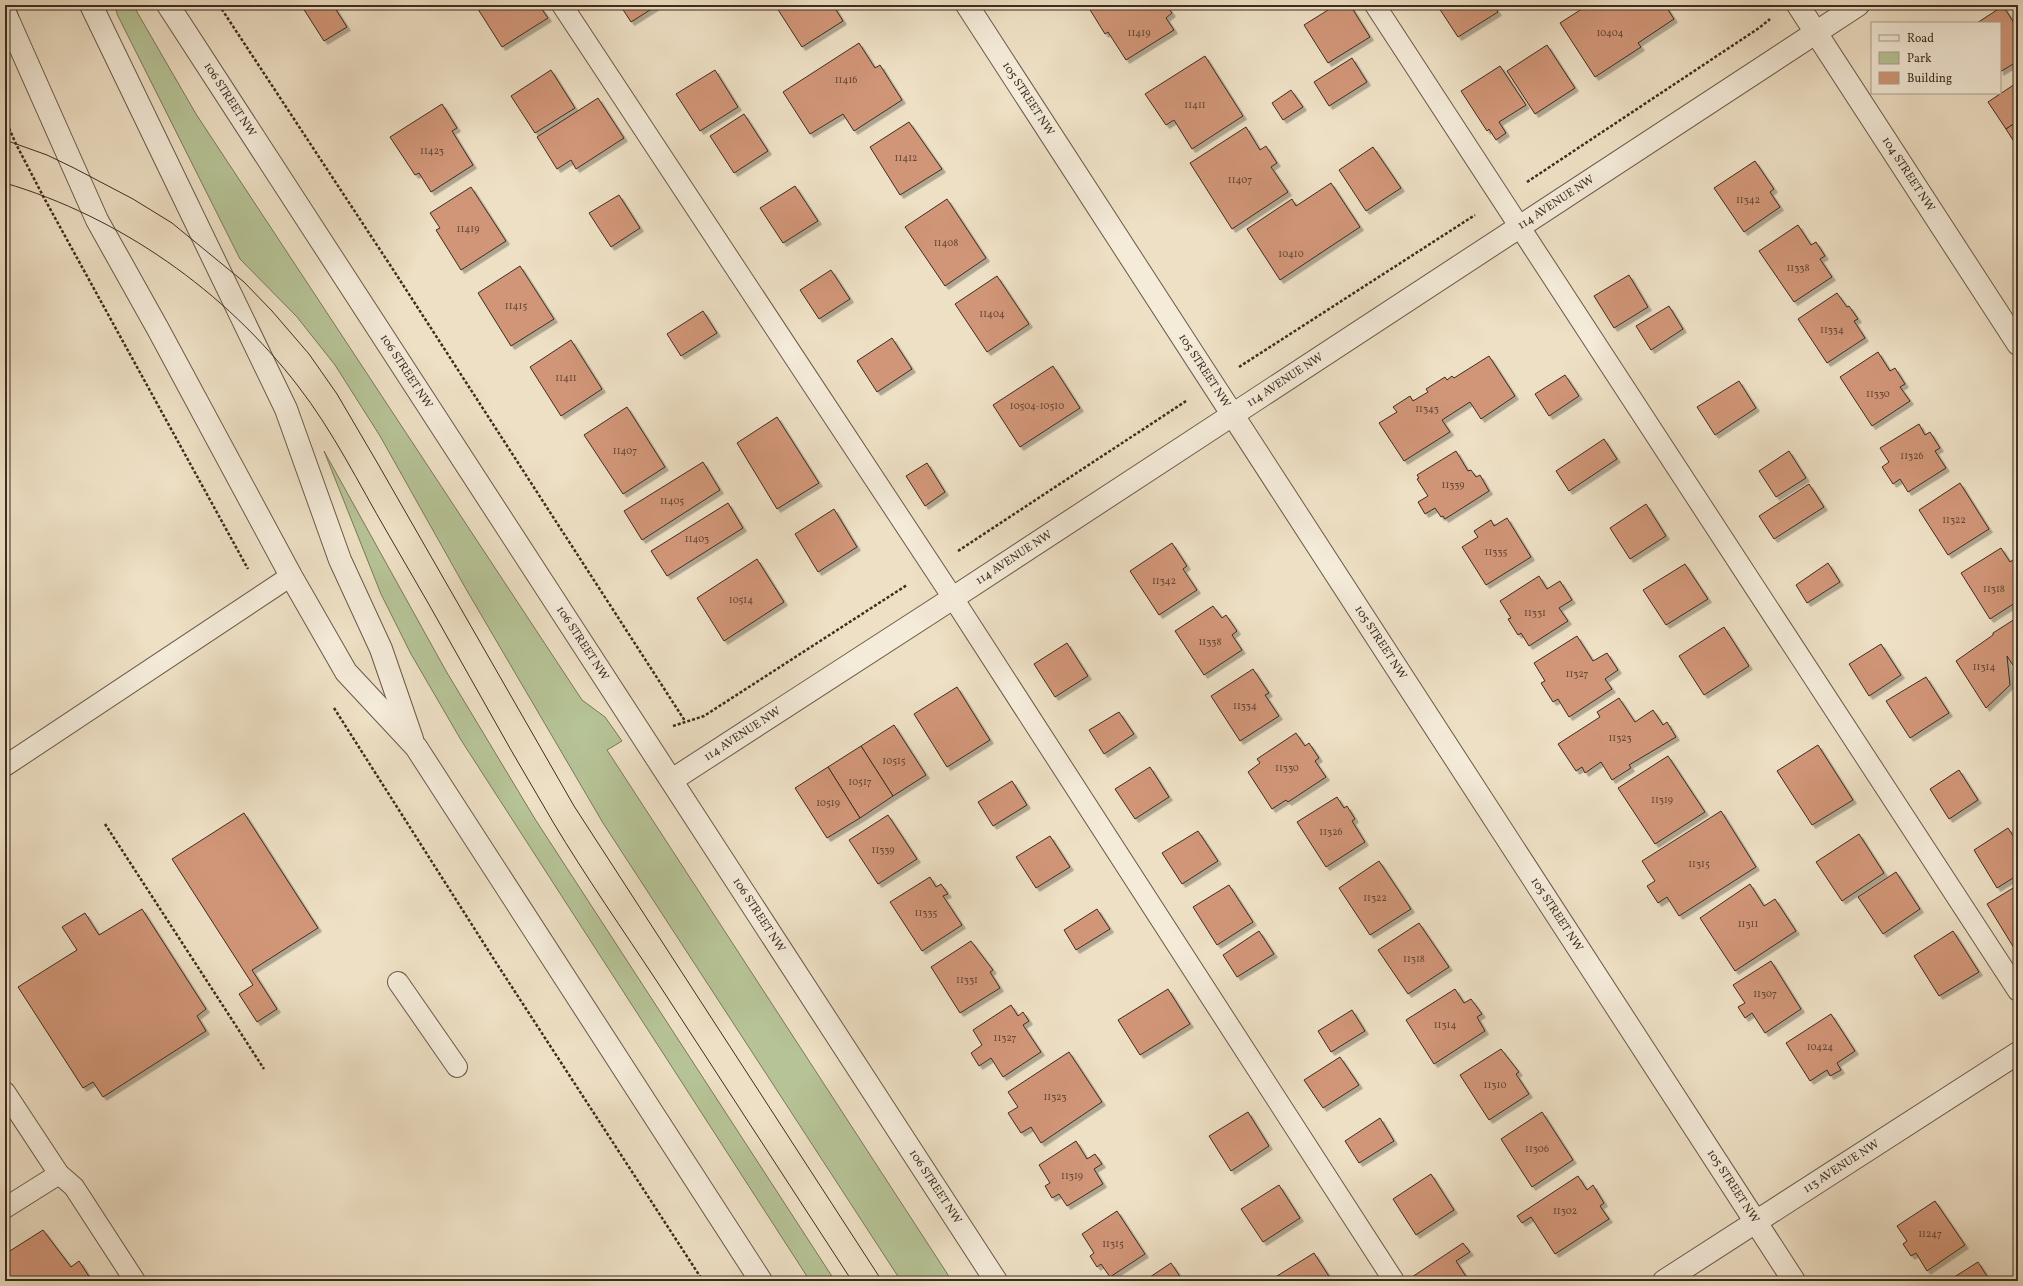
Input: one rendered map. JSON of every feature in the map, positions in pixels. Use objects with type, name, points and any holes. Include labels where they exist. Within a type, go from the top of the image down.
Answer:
[{"type":"street","points":[[91,5],[286,409],[337,553],[381,649],[416,748]]},
{"type":"street","name":"106 STREET NW","points":[[168,5],[996,1281]]},
{"type":"street","name":"105 STREET NW","points":[[967,5],[1794,1281]]},
{"type":"street","name":"104 STREET NW","points":[[1798,5],[2018,344]]},
{"type":"street","name":"114 AVENUE NW","points":[[672,780],[1521,227],[1858,5]]},
{"type":"street","points":[[6,16],[97,220],[158,329],[291,576],[346,672],[416,748],[761,1281]]},
{"type":"street","name":"113 AVENUE NW","points":[[1664,1281],[2018,1053]]},
{"type":"lane","points":[[562,5],[953,598],[1394,1281]]},
{"type":"lane","points":[[1375,5],[2018,991]]},
{"type":"lane","points":[[5,766],[291,576]]},
{"type":"lane","points":[[398,982],[457,1067]]},
{"type":"lane","points":[[5,1092],[59,1174],[74,1187],[135,1281]]},
{"type":"lane","points":[[5,1208],[59,1174]]},
{"type":"path","points":[[219,5],[685,721]]},
{"type":"path","points":[[5,119],[43,196],[241,556],[264,595]]},
{"type":"path","points":[[334,707],[495,961],[703,1281]]},
{"type":"path","points":[[105,824],[264,1069]]},
{"type":"green space","points":[[115,5],[133,5],[196,114],[582,700],[605,717],[622,741],[607,750],[952,1281],[901,1281],[603,823],[466,589],[380,436],[335,365],[297,317],[240,259],[117,14]]},
{"type":"green space","points":[[324,451],[446,671],[535,819],[835,1281],[810,1281],[461,740],[411,654],[381,594]]},
{"type":"building","points":[[301,5],[333,5],[347,27],[324,41]]},
{"type":"building","points":[[539,5],[548,18],[502,47],[476,6]]},
{"type":"building","points":[[620,5],[658,5],[631,22]]},
{"type":"building","points":[[775,5],[833,5],[843,21],[802,47]]},
{"type":"building","points":[[1087,5],[1166,5],[1172,13],[1166,18],[1174,30],[1126,60],[1108,32],[1105,34]]},
{"type":"building","points":[[1336,5],[1350,5],[1370,37],[1328,63],[1304,25]]},
{"type":"building","points":[[1437,5],[1493,5],[1498,12],[1458,37]]},
{"type":"building","points":[[1588,5],[1665,5],[1674,19],[1638,43],[1641,47],[1595,77],[1560,23]]},
{"type":"building","points":[[2003,6],[2018,29],[2018,61],[2001,71],[2001,22],[1979,22]]},
{"type":"building","points":[[859,43],[875,68],[880,65],[902,100],[854,131],[843,114],[810,134],[783,92]]},
{"type":"building","points":[[1547,45],[1575,88],[1535,114],[1507,71]]},
{"type":"building","points":[[1205,56],[1243,116],[1192,149],[1174,120],[1166,125],[1145,94]]},
{"type":"building","points":[[1352,58],[1367,82],[1329,106],[1314,82]]},
{"type":"building","points":[[1500,66],[1526,105],[1499,122],[1506,133],[1496,140],[1489,129],[1487,131],[1461,91]]},
{"type":"building","points":[[551,70],[575,108],[535,133],[511,96]]},
{"type":"building","points":[[715,70],[738,107],[700,131],[676,94]]},
{"type":"building","points":[[2018,82],[2018,121],[2006,129],[1988,102]]},
{"type":"building","points":[[1291,90],[1303,107],[1283,120],[1272,103]]},
{"type":"building","points":[[598,98],[624,138],[576,169],[571,160],[557,169],[537,137]]},
{"type":"building","points":[[442,104],[457,128],[452,131],[473,165],[431,192],[419,173],[415,175],[390,137]]},
{"type":"building","points":[[744,114],[768,151],[734,173],[710,136]]},
{"type":"building","points":[[2018,121],[2018,148],[2006,129]]},
{"type":"building","points":[[909,122],[942,169],[900,195],[870,147]]},
{"type":"building","points":[[1246,127],[1260,150],[1266,146],[1277,163],[1271,167],[1288,192],[1232,229],[1190,163]]},
{"type":"building","points":[[1373,147],[1401,188],[1366,211],[1339,170]]},
{"type":"building","points":[[1755,161],[1774,189],[1770,192],[1780,207],[1744,232],[1714,188]]},
{"type":"building","points":[[1331,183],[1360,227],[1280,280],[1247,229],[1292,199],[1296,206]]},
{"type":"building","points":[[795,186],[818,221],[783,243],[760,208]]},
{"type":"building","points":[[471,187],[506,241],[461,270],[436,230],[440,228],[430,213]]},
{"type":"building","points":[[619,195],[640,228],[611,247],[589,213]]},
{"type":"building","points":[[947,199],[986,258],[945,286],[905,227]]},
{"type":"building","points":[[1798,225],[1811,245],[1816,242],[1825,256],[1820,259],[1832,277],[1794,302],[1759,251]]},
{"type":"building","points":[[520,266],[554,319],[511,346],[478,293]]},
{"type":"building","points":[[831,270],[850,299],[819,319],[800,290]]},
{"type":"building","points":[[1629,275],[1648,307],[1614,328],[1594,296]]},
{"type":"building","points":[[997,276],[1029,324],[987,352],[955,304]]},
{"type":"building","points":[[1837,293],[1858,319],[1854,321],[1865,338],[1827,363],[1798,319]]},
{"type":"building","points":[[1669,306],[1683,329],[1651,350],[1636,326]]},
{"type":"building","points":[[703,311],[717,333],[681,356],[667,334]]},
{"type":"building","points":[[892,338],[912,369],[877,392],[857,361]]},
{"type":"building","points":[[571,340],[602,389],[561,416],[530,367]]},
{"type":"building","points":[[1878,352],[1890,371],[1895,368],[1905,384],[1900,387],[1910,401],[1872,426],[1840,377]]},
{"type":"building","points":[[1489,356],[1515,396],[1481,419],[1470,402],[1442,420],[1450,432],[1404,461],[1379,423],[1397,412],[1393,407],[1410,396],[1413,401],[1428,392],[1426,389],[1445,377],[1447,380],[1452,376],[1454,378]]},
{"type":"building","points":[[1053,366],[1080,408],[1020,447],[993,405]]},
{"type":"building","points":[[1565,375],[1579,396],[1549,416],[1535,394]]},
{"type":"building","points":[[1739,381],[1756,408],[1715,435],[1697,407]]},
{"type":"building","points":[[627,407],[665,467],[623,494],[584,435]]},
{"type":"building","points":[[777,417],[819,483],[777,509],[737,443]]},
{"type":"building","points":[[1919,424],[1925,435],[1930,432],[1940,448],[1935,451],[1946,468],[1908,492],[1900,479],[1893,484],[1882,467],[1889,462],[1880,448]]},
{"type":"building","points":[[1604,439],[1617,459],[1569,491],[1556,471]]},
{"type":"building","points":[[1456,451],[1468,471],[1471,470],[1476,477],[1480,475],[1489,491],[1445,519],[1443,516],[1441,517],[1435,508],[1425,514],[1418,502],[1428,496],[1417,479],[1419,478],[1417,475]]},
{"type":"building","points":[[1789,451],[1806,478],[1776,497],[1759,471]]},
{"type":"building","points":[[703,462],[720,490],[642,540],[624,511]]},
{"type":"building","points":[[927,463],[945,492],[925,506],[906,476]]},
{"type":"building","points":[[1960,483],[1989,529],[1948,555],[1919,510]]},
{"type":"building","points":[[1809,484],[1824,507],[1774,539],[1759,516]]},
{"type":"building","points":[[728,503],[743,528],[667,576],[651,551]]},
{"type":"building","points":[[1646,504],[1666,536],[1630,559],[1610,528]]},
{"type":"building","points":[[834,509],[857,547],[818,572],[795,534]]},
{"type":"building","points":[[1507,518],[1531,557],[1486,585],[1462,547],[1478,537],[1474,531],[1491,520],[1494,526]]},
{"type":"building","points":[[1172,543],[1187,566],[1183,569],[1197,590],[1159,615],[1130,571]]},
{"type":"building","points":[[2001,548],[2010,562],[2016,558],[2018,562],[2018,572],[2016,574],[2018,576],[2018,601],[1990,619],[1961,573]]},
{"type":"building","points":[[757,559],[784,602],[724,641],[697,598]]},
{"type":"building","points":[[1828,563],[1840,582],[1807,603],[1796,585]]},
{"type":"building","points":[[1685,564],[1708,599],[1666,625],[1643,590]]},
{"type":"building","points":[[1539,576],[1547,589],[1560,581],[1572,600],[1559,608],[1568,621],[1529,646],[1521,633],[1518,635],[1508,619],[1511,618],[1500,601]]},
{"type":"building","points":[[1213,606],[1222,618],[1226,615],[1237,631],[1232,635],[1242,650],[1204,675],[1175,631]]},
{"type":"building","points":[[2018,617],[2018,673],[2007,656],[2010,685],[1986,708],[1956,661],[1993,635],[1993,633]]},
{"type":"building","points":[[1724,627],[1749,666],[1704,695],[1679,656]]},
{"type":"building","points":[[1577,636],[1593,661],[1607,653],[1618,670],[1605,679],[1612,689],[1569,717],[1558,699],[1553,702],[1541,683],[1545,681],[1534,663]]},
{"type":"building","points":[[1067,643],[1088,676],[1055,697],[1034,664]]},
{"type":"building","points":[[1881,644],[1901,675],[1869,696],[1849,664]]},
{"type":"building","points":[[1253,669],[1269,693],[1265,695],[1279,716],[1240,741],[1211,696]]},
{"type":"building","points":[[1926,677],[1949,713],[1910,738],[1886,701]]},
{"type":"building","points":[[957,687],[990,740],[947,767],[914,714]]},
{"type":"building","points":[[1619,698],[1635,722],[1653,710],[1663,725],[1667,722],[1676,737],[1629,765],[1631,768],[1612,780],[1601,762],[1585,773],[1582,767],[1576,771],[1558,744],[1600,717],[1597,712]]},
{"type":"building","points":[[1119,712],[1134,734],[1104,754],[1089,730]]},
{"type":"building","points":[[894,725],[926,775],[893,796],[861,746]]},
{"type":"building","points":[[1296,733],[1305,746],[1309,743],[1319,758],[1315,761],[1326,777],[1288,802],[1286,800],[1272,809],[1248,772],[1260,763],[1257,759]]},
{"type":"building","points":[[1818,745],[1853,800],[1812,825],[1777,771]]},
{"type":"building","points":[[861,746],[893,796],[860,818],[828,767]]},
{"type":"building","points":[[1668,756],[1705,812],[1655,844],[1618,788]]},
{"type":"building","points":[[828,767],[860,818],[827,838],[795,788]]},
{"type":"building","points":[[1150,767],[1169,797],[1135,819],[1115,789]]},
{"type":"building","points":[[1959,770],[1978,800],[1949,819],[1930,789]]},
{"type":"building","points":[[1012,781],[1027,805],[993,826],[978,802]]},
{"type":"building","points":[[1337,797],[1344,808],[1347,806],[1355,819],[1352,821],[1365,842],[1326,867],[1297,822]]},
{"type":"building","points":[[1721,811],[1756,867],[1679,916],[1667,897],[1658,903],[1647,886],[1655,881],[1642,861]]},
{"type":"building","points":[[244,813],[318,928],[252,970],[277,1009],[257,1022],[239,994],[253,985],[172,859]]},
{"type":"building","points":[[888,815],[917,859],[878,884],[849,840]]},
{"type":"building","points":[[2008,828],[2018,843],[2018,875],[1997,888],[1974,850]]},
{"type":"building","points":[[1198,831],[1218,861],[1182,884],[1162,853]]},
{"type":"building","points":[[1859,834],[1884,873],[1842,901],[1816,862]]},
{"type":"building","points":[[1050,836],[1070,867],[1036,888],[1016,857]]},
{"type":"building","points":[[1379,861],[1411,909],[1370,935],[1339,888]]},
{"type":"building","points":[[1896,872],[1920,909],[1883,934],[1858,897]]},
{"type":"building","points":[[930,877],[936,887],[941,884],[948,894],[943,896],[962,925],[922,951],[890,902]]},
{"type":"building","points":[[1750,884],[1764,906],[1775,899],[1796,931],[1735,971],[1700,918]]},
{"type":"building","points":[[1229,885],[1253,922],[1217,945],[1193,907]]},
{"type":"building","points":[[2018,885],[2018,945],[2014,948],[1987,904]]},
{"type":"building","points":[[142,909],[206,1009],[197,1016],[206,1031],[103,1097],[93,1082],[83,1088],[18,987],[77,950],[62,927],[85,913],[99,935]]},
{"type":"building","points":[[1097,909],[1110,929],[1076,950],[1064,930]]},
{"type":"building","points":[[1419,923],[1449,967],[1408,994],[1378,950]]},
{"type":"building","points":[[1259,931],[1274,954],[1237,977],[1223,955]]},
{"type":"building","points":[[1953,931],[1979,972],[1939,996],[1914,956]]},
{"type":"building","points":[[971,941],[993,970],[990,972],[1000,988],[960,1013],[931,967]]},
{"type":"building","points":[[1771,961],[1801,1009],[1765,1033],[1752,1013],[1745,1018],[1738,1007],[1745,1003],[1733,985]]},
{"type":"building","points":[[1168,989],[1190,1024],[1140,1055],[1118,1020]]},
{"type":"building","points":[[1455,989],[1464,1003],[1471,999],[1482,1014],[1477,1017],[1485,1031],[1434,1064],[1406,1020]]},
{"type":"building","points":[[1011,1005],[1018,1016],[1023,1012],[1029,1021],[1023,1025],[1041,1052],[1003,1077],[991,1058],[979,1066],[971,1053],[982,1045],[973,1030]]},
{"type":"building","points":[[1352,1010],[1365,1031],[1331,1052],[1318,1031]]},
{"type":"building","points":[[1831,1014],[1855,1051],[1837,1063],[1841,1070],[1830,1076],[1827,1070],[1810,1081],[1786,1043]]},
{"type":"building","points":[[1501,1049],[1519,1072],[1516,1074],[1529,1094],[1489,1120],[1460,1075]]},
{"type":"building","points":[[1069,1052],[1102,1102],[1041,1143],[1031,1127],[1021,1133],[1008,1113],[1018,1107],[1008,1092]]},
{"type":"building","points":[[1340,1057],[1359,1085],[1323,1108],[1304,1080]]},
{"type":"building","points":[[1248,1112],[1269,1146],[1231,1171],[1209,1136]]},
{"type":"building","points":[[1542,1112],[1573,1160],[1532,1187],[1501,1139]]},
{"type":"building","points":[[1380,1118],[1394,1141],[1359,1163],[1345,1141]]},
{"type":"building","points":[[1076,1141],[1087,1159],[1095,1154],[1102,1164],[1094,1169],[1103,1184],[1067,1206],[1059,1194],[1052,1198],[1045,1186],[1050,1183],[1039,1165]]},
{"type":"building","points":[[1431,1174],[1454,1210],[1416,1235],[1393,1199]]},
{"type":"building","points":[[1578,1176],[1587,1190],[1593,1185],[1604,1203],[1600,1206],[1609,1219],[1555,1254],[1531,1217],[1522,1223],[1517,1216]]},
{"type":"building","points":[[1279,1185],[1300,1218],[1263,1242],[1241,1209]]},
{"type":"building","points":[[1935,1201],[1965,1245],[1927,1271],[1916,1253],[1911,1256],[1903,1244],[1907,1241],[1897,1226]]},
{"type":"building","points":[[1117,1211],[1145,1254],[1110,1277],[1101,1264],[1097,1267],[1090,1256],[1094,1253],[1082,1234]]},
{"type":"building","points":[[43,1230],[71,1267],[79,1261],[92,1281],[5,1281],[5,1254]]},
{"type":"building","points":[[1463,1243],[1470,1252],[1456,1261],[1469,1281],[1415,1281],[1412,1277]]},
{"type":"building","points":[[1314,1253],[1332,1281],[1269,1281]]},
{"type":"building","points":[[1978,1262],[1990,1281],[1948,1281]]},
{"type":"building","points":[[1171,1263],[1183,1281],[1144,1281]]},
{"type":"tram line","points":[[5,140],[47,155],[74,168],[133,199],[172,223],[244,282],[272,311],[309,354],[337,394],[574,806],[882,1281]]},
{"type":"tram line","points":[[5,183],[48,198],[89,216],[129,237],[167,262],[204,289],[238,319],[269,351],[298,386],[323,421],[345,458],[511,750],[566,843],[852,1281]]}]
